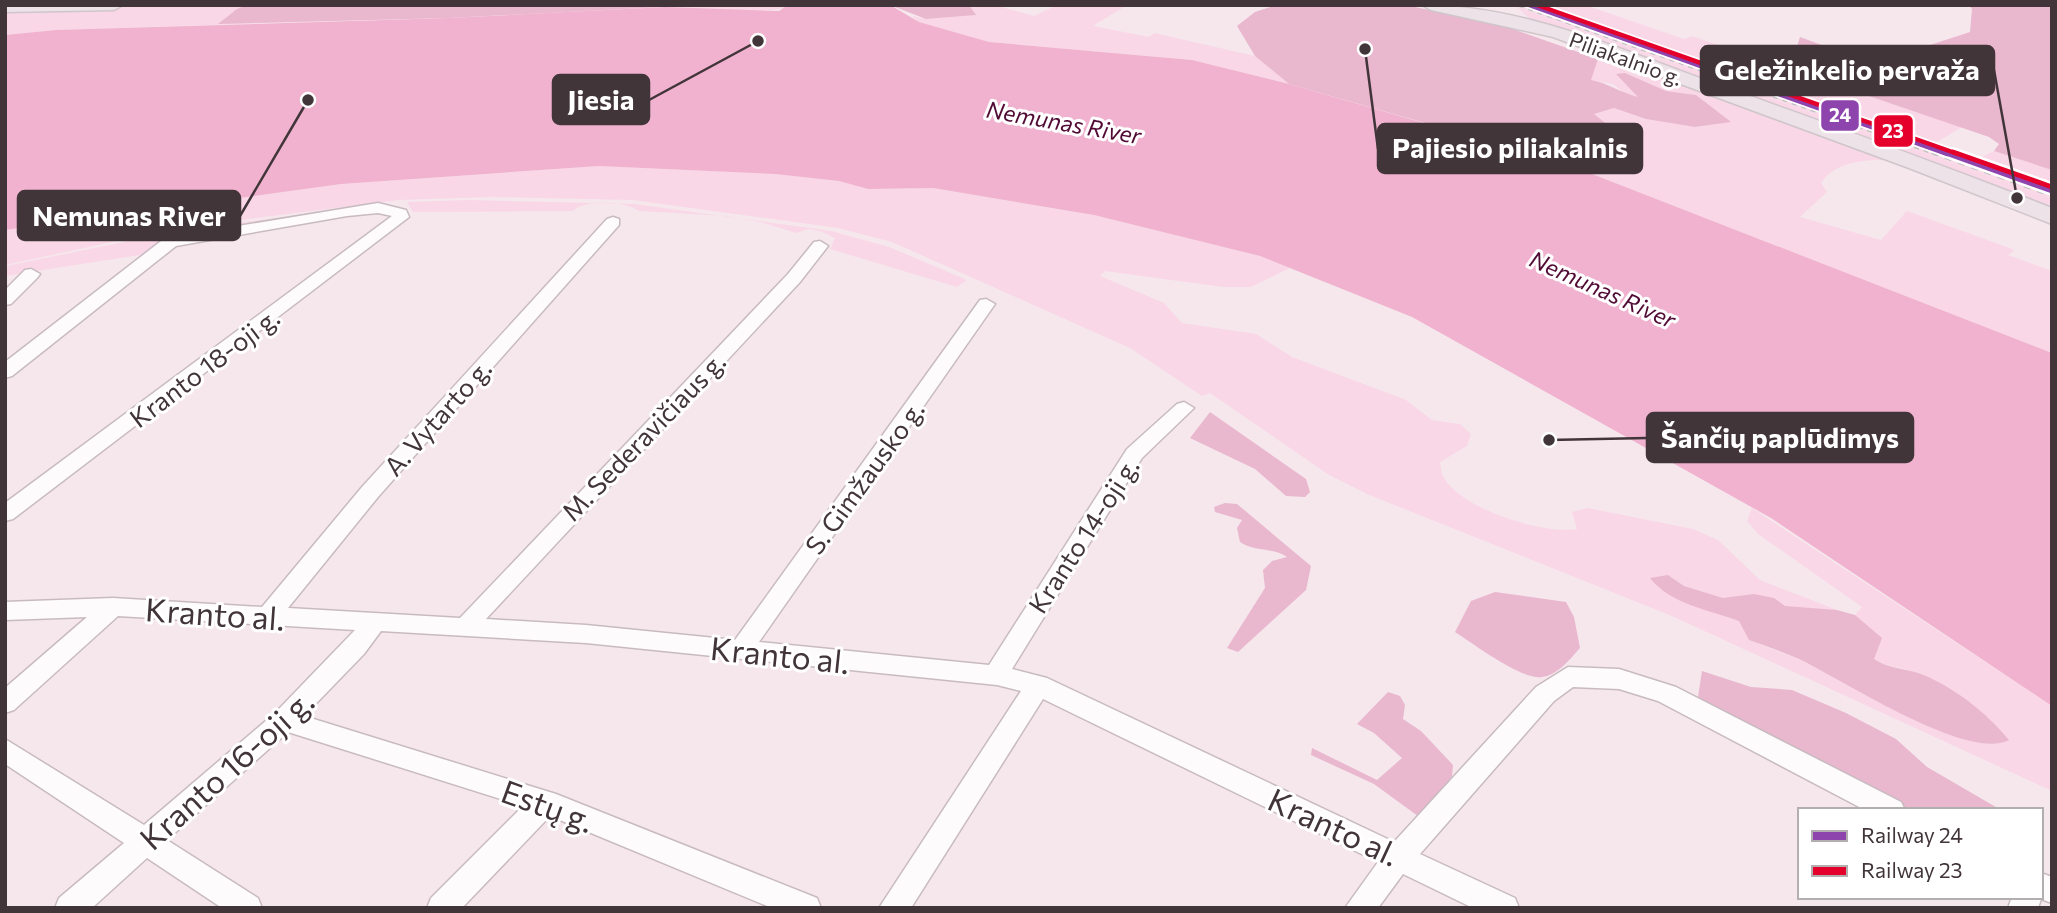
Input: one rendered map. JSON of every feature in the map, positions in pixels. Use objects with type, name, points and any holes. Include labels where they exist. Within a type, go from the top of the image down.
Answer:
[{"type":"main road","points":[[5,7],[114,5]]},
{"type":"main road","name":"Piliakalnio g.","points":[[1431,5],[1558,33],[1917,163],[2052,217]]},
{"type":"street","name":"Kranto 18-oji g.","points":[[5,372],[171,242],[347,211],[389,208],[396,210],[401,217],[5,514]]},
{"type":"street","name":"A. Vytarto g.","points":[[267,617],[370,492],[613,222]]},
{"type":"street","name":"M. Sederavičiaus g.","points":[[467,626],[485,601],[794,278],[820,246]]},
{"type":"street","points":[[5,300],[31,274]]},
{"type":"street","name":"S. Gimžausko g.","points":[[743,650],[749,637],[986,304]]},
{"type":"street","name":"Kranto 14-oji g.","points":[[997,674],[1006,654],[1134,454],[1184,408]]},
{"type":"street","name":"Kranto al.","points":[[5,611],[113,607],[467,626],[612,636],[997,674],[1038,685],[1504,908]]},
{"type":"street","points":[[5,703],[113,607]]},
{"type":"street","name":"Kranto 16-oji g.","points":[[70,908],[284,720],[355,648],[374,622]]},
{"type":"street","points":[[1360,908],[1399,857],[1545,694],[1568,677],[1619,679],[1667,694],[1887,808]]},
{"type":"street","points":[[894,908],[1038,685]]},
{"type":"street","name":"Estų g.","points":[[284,720],[546,802],[806,908]]},
{"type":"street","points":[[5,750],[247,908]]},
{"type":"street","points":[[442,908],[546,802]]},
{"type":"shaded area","points":[[5,5],[808,5],[741,11],[651,8],[56,30],[5,35]]},
{"type":"shaded area","points":[[247,5],[699,5],[449,18],[218,24],[237,9]]},
{"type":"shaded area","points":[[890,5],[969,5],[976,15],[926,19]]},
{"type":"shaded area","points":[[969,5],[994,5],[1034,16],[1057,5],[1127,5],[1093,26],[1149,37],[1154,33],[1255,56],[1289,84],[1192,60],[989,42],[919,22],[912,16],[926,19],[975,15]]},
{"type":"shaded area","points":[[1277,5],[1404,5],[1493,22],[1598,59],[1591,80],[1638,97],[1616,74],[1625,73],[1666,91],[1696,95],[1731,122],[1695,127],[1646,119],[1614,108],[1594,114],[1614,130],[1609,141],[1555,136],[1502,145],[1289,84],[1255,56],[1237,26],[1255,12]]},
{"type":"shaded area","points":[[1512,5],[1543,5],[2052,184],[2052,199]]},
{"type":"shaded area","points":[[1543,5],[1585,5],[1684,39],[1692,36],[1962,127],[1935,143]]},
{"type":"shaded area","points":[[1969,5],[2052,5],[2052,170],[1994,151],[1999,144],[1989,137],[1790,69],[1800,37],[1835,50],[1890,58],[1970,32],[1972,9]]},
{"type":"shaded area","points":[[1517,7],[2052,199],[2052,211],[1533,22]]},
{"type":"shaded area","points":[[1598,59],[1639,76],[1672,79],[1899,160],[1856,162],[1836,169],[1821,183],[1827,192],[1800,217],[1881,240],[1907,211],[2015,250],[2008,255],[2052,271],[2052,353],[1569,165],[1502,145],[1555,136],[1609,141],[1593,114],[1614,108],[1646,119],[1695,127],[1730,122],[1696,95],[1666,91],[1625,73],[1617,75],[1639,97],[1627,95],[1613,84],[1590,80]]},
{"type":"shaded area","points":[[1994,151],[2052,170],[2052,184],[1980,158]]},
{"type":"shaded area","points":[[599,166],[775,174],[839,181],[868,189],[933,188],[1094,215],[1260,256],[1290,268],[1251,287],[1223,287],[1105,271],[1100,276],[1164,303],[1182,323],[1256,334],[1292,357],[1406,400],[1432,420],[1460,424],[1471,434],[1467,446],[1440,462],[1442,475],[1453,489],[1485,509],[1525,524],[1562,530],[1577,529],[1572,512],[1588,508],[1693,529],[1718,540],[1760,580],[1837,610],[1785,606],[1774,598],[1723,598],[1684,586],[1668,575],[1680,600],[1740,621],[1749,640],[2008,740],[1979,712],[1938,685],[1910,671],[1874,659],[1881,638],[1855,615],[1862,607],[1758,534],[1747,521],[1752,508],[2052,706],[2052,791],[1672,616],[1367,494],[1329,475],[1210,393],[1202,396],[1130,348],[892,242],[838,228],[633,200],[492,197],[398,200],[177,228],[5,265],[5,230],[341,184]]},
{"type":"shaded area","points":[[467,200],[596,203],[573,211],[413,212],[407,202]]},
{"type":"shaded area","points":[[616,204],[634,204],[718,215],[639,211]]},
{"type":"shaded area","points":[[361,207],[173,236],[152,253],[5,276],[5,267],[11,265],[178,231]]},
{"type":"shaded area","points":[[741,219],[831,231],[889,247],[967,280],[957,287],[830,249],[835,238],[820,231],[808,229],[796,233]]},
{"type":"shaded area","points":[[1210,412],[1306,479],[1310,492],[1305,497],[1286,496],[1255,469],[1190,438]]},
{"type":"shaded area","points":[[1225,503],[1237,504],[1311,566],[1306,590],[1238,652],[1227,648],[1265,588],[1263,570],[1272,561],[1287,557],[1240,542],[1237,528],[1242,520],[1215,512],[1214,507]]},
{"type":"shaded area","points":[[1668,575],[1684,586],[1723,598],[1754,594],[1774,598],[1785,606],[1837,610],[1855,615],[1882,638],[1874,659],[1891,667],[1921,674],[1958,693],[1991,720],[2009,740],[1990,744],[1935,729],[1799,659],[1749,640],[1739,621],[1679,600],[1658,587],[1650,578]]},
{"type":"shaded area","points":[[1495,592],[1566,602],[1574,617],[1580,648],[1563,666],[1548,676],[1533,676],[1498,660],[1455,632],[1471,601]]},
{"type":"shaded area","points":[[1702,671],[1751,687],[1792,690],[1846,713],[1896,739],[1927,767],[1998,808],[1896,808],[1698,697]]},
{"type":"shaded area","points":[[1388,692],[1400,696],[1405,705],[1403,719],[1421,731],[1453,765],[1452,776],[1422,819],[1374,784],[1311,755],[1312,748],[1377,780],[1402,758],[1374,733],[1357,724]]},
{"type":"water","points":[[788,5],[890,5],[919,22],[989,42],[1192,60],[1289,84],[1569,165],[2052,353],[2052,706],[1771,518],[1412,317],[1260,256],[1094,215],[933,188],[868,189],[839,181],[775,174],[599,166],[341,184],[5,230],[5,35],[56,30],[449,18],[665,7],[779,11]]},
{"type":"railway","points":[[1519,5],[1936,154]]},
{"type":"railway","points":[[1932,152],[2052,195]]},
{"type":"rail line","name":"24","points":[[1529,5],[2052,191]]},
{"type":"rail line","name":"23","points":[[1537,5],[2052,187]]},
{"type":"place","name":"Jiesia","points":[[758,41]]},
{"type":"place","name":"Pajiesio piliakalnis","points":[[1365,49]]},
{"type":"place","name":"Nemunas River","points":[[308,100]]},
{"type":"place","name":"Geležinkelio pervaža","points":[[2017,198]]},
{"type":"place","name":"Šančių paplūdimys","points":[[1549,440]]}]
